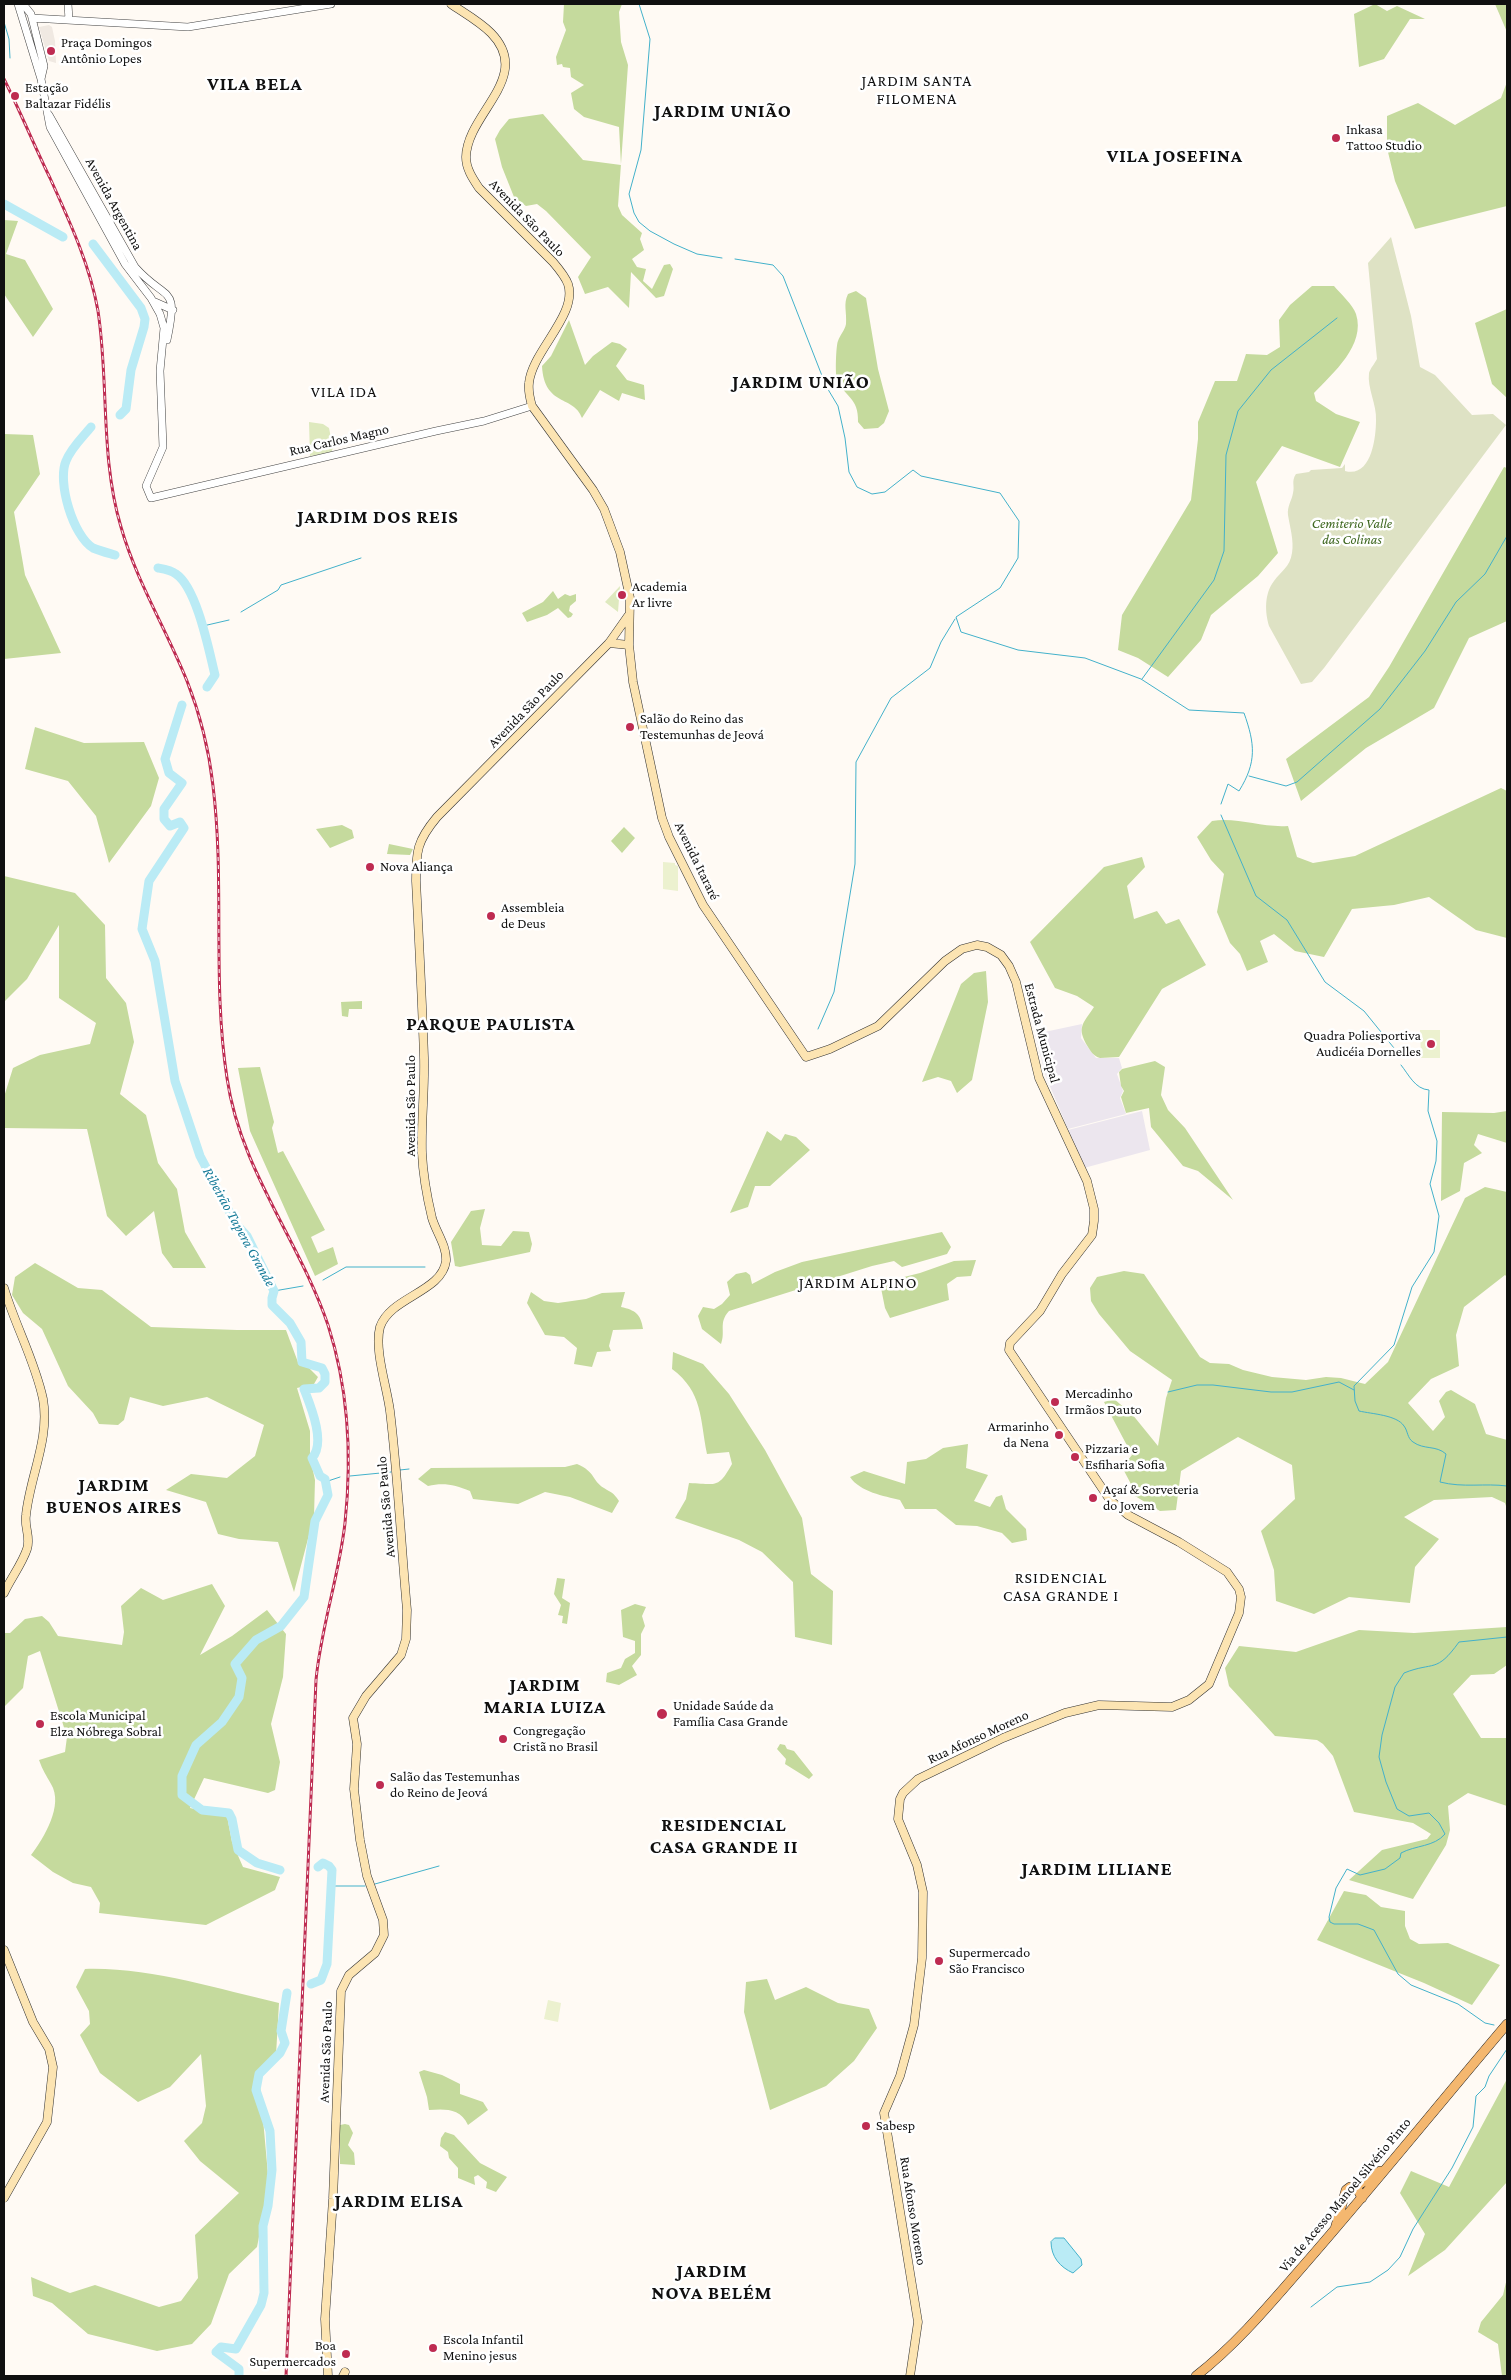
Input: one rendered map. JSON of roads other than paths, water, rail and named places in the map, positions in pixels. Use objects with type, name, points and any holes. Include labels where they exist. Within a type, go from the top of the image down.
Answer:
[{"type":"main road","name":"Avenida São Paulo","points":[[451,4],[492,34],[504,55],[505,64],[502,84],[468,143],[466,158],[472,177],[479,188],[553,262],[569,285],[569,302],[535,361],[531,372],[529,391],[532,406]]},
{"type":"main road","points":[[532,406],[593,490],[604,509],[626,572],[630,598],[629,614]]},
{"type":"main road","name":"Avenida São Paulo","points":[[328,2376],[326,2328],[341,1991],[349,1975],[375,1953],[384,1935],[383,1920],[367,1876],[360,1840],[354,1789],[357,1744],[354,1718],[366,1696],[401,1655],[406,1639],[407,1610],[398,1496],[390,1410],[379,1350],[380,1331],[385,1319],[410,1295],[431,1285],[444,1268],[446,1259],[444,1247],[432,1219],[422,1154],[424,1056],[416,881],[418,851],[420,841],[437,817],[609,643],[629,614]]},
{"type":"main road","name":"Avenida Itararé","points":[[629,614],[629,645],[633,682],[662,818],[669,837],[704,905],[803,1055],[810,1056]]},
{"type":"main road","points":[[609,643],[629,645]]},
{"type":"main road","name":"Estrada Municipal","points":[[810,1056],[844,1044],[882,1024],[931,974],[962,949],[976,945],[988,947],[1001,955],[1009,966],[1016,982],[1039,1078],[1087,1181],[1094,1209],[1092,1234],[1062,1274],[1040,1312],[1010,1343]]},
{"type":"main road","points":[[4,1288],[14,1322],[29,1356],[42,1397],[46,1418],[25,1518],[30,1538],[27,1549],[4,1593]]},
{"type":"main road","name":"Rua Afonso Moreno","points":[[910,2376],[918,2322],[884,2113],[900,2076],[914,2025],[922,1958],[923,1892],[917,1865],[898,1819],[900,1799],[903,1793],[918,1779],[1003,1738],[1065,1712],[1099,1705],[1172,1707],[1189,1700],[1208,1684],[1240,1605],[1239,1588],[1227,1572],[1179,1542],[1128,1515],[1110,1500],[1009,1350],[1010,1343]]},
{"type":"main road","points":[[4,1950],[33,2022],[49,2049],[53,2067],[47,2122],[4,2198]]},
{"type":"main road","name":"Via de Acesso Manoel Silvério Pinto","points":[[1196,2376],[1242,2335],[1334,2232],[1507,2024]]},
{"type":"main road","points":[[1334,2232],[1344,2193],[1350,2187],[1354,2188],[1387,2167]]},
{"type":"main road","points":[[1354,2188],[1360,2193],[1362,2198]]},
{"type":"main road","points":[[327,2362],[332,2376]]},
{"type":"street","points":[[20,4],[32,18],[44,66],[41,79]]},
{"type":"street","points":[[20,4],[23,21],[41,79]]},
{"type":"street","points":[[68,4],[69,20]]},
{"type":"street","points":[[32,18],[188,26],[330,4]]},
{"type":"street","name":"Avenida Argentina","points":[[41,79],[49,115],[65,151],[125,264],[151,298]]},
{"type":"street","name":"Avenida Argentina","points":[[65,151],[135,267],[169,295],[173,310]]},
{"type":"street","points":[[159,288],[151,290],[151,298],[160,314],[164,328],[163,349]]},
{"type":"street","points":[[151,298],[173,310],[163,349]]},
{"type":"street","name":"Rua Carlos Magno","points":[[163,349],[160,371],[163,447],[147,484],[147,490],[151,498],[484,421],[532,406]]},
{"type":"water","points":[[1055,2238],[1064,2238],[1081,2259],[1082,2265],[1073,2273],[1060,2265],[1055,2257],[1051,2242]]},
{"type":"waterway","points":[[639,4],[650,39],[641,150],[629,194],[634,213],[639,222],[650,231],[674,244],[697,254],[722,258]]},
{"type":"waterway","name":"Ribeirão Tapera Grande","points":[[4,22],[9,39],[10,58]]},
{"type":"waterway","name":"Ribeirão Tapera Grande","points":[[4,204],[63,237]]},
{"type":"waterway","name":"Ribeirão Tapera Grande","points":[[93,244],[141,308],[145,319],[131,370],[126,409],[120,415]]},
{"type":"waterway","points":[[735,259],[773,265],[783,276],[826,386],[838,406],[845,438],[849,472],[857,487],[872,494],[885,492],[913,470],[921,476],[1000,493],[1019,521],[1018,558],[1000,588],[956,617],[961,632],[1018,650],[1085,658],[1141,679],[1189,710],[1244,713],[1252,744],[1249,771],[1239,791],[1228,784],[1221,804]]},
{"type":"waterway","points":[[1142,679],[1214,580],[1224,551],[1226,455],[1238,411],[1271,370],[1337,318]]},
{"type":"waterway","name":"Ribeirão Tapera Grande","points":[[91,427],[74,447],[66,461],[64,470],[65,495],[73,521],[86,542],[93,548],[115,555]]},
{"type":"waterway","points":[[1249,776],[1286,786],[1297,782],[1380,709],[1425,651],[1456,602],[1485,574],[1507,536]]},
{"type":"waterway","points":[[241,612],[278,590],[281,585],[361,558]]},
{"type":"waterway","name":"Ribeirão Tapera Grande","points":[[158,568],[176,574],[190,592],[196,606],[206,636],[215,675],[207,687]]},
{"type":"waterway","points":[[818,1029],[834,992],[855,864],[856,762],[891,698],[930,668],[941,642],[955,619]]},
{"type":"waterway","points":[[203,626],[229,620]]},
{"type":"waterway","name":"Ribeirão Tapera Grande","points":[[182,705],[165,759],[169,773],[182,783],[164,809],[164,819],[170,826],[180,822],[184,828],[149,881],[142,929],[155,961],[175,1081],[200,1156],[236,1224],[247,1236],[274,1291],[272,1305],[290,1323],[301,1342],[302,1362],[322,1368],[325,1374],[325,1382],[319,1388],[304,1389],[316,1425],[318,1443],[312,1458],[320,1476],[325,1479],[328,1495],[315,1521],[304,1597],[281,1626],[256,1640],[235,1664],[242,1678],[239,1697],[222,1722],[196,1745],[182,1776],[182,1795],[202,1810],[229,1813],[238,1850],[257,1863],[280,1870]]},
{"type":"waterway","points":[[1221,815],[1256,896],[1287,920],[1325,982],[1364,1011],[1394,1048]]},
{"type":"waterway","points":[[1401,1065],[1416,1084],[1429,1090],[1428,1111],[1437,1141],[1436,1161],[1430,1184],[1439,1216],[1434,1252],[1412,1287],[1394,1345],[1354,1386],[1355,1401],[1359,1411],[1396,1419],[1404,1426],[1413,1442],[1421,1446],[1438,1449],[1446,1454],[1440,1482],[1457,1485],[1507,1486]]},
{"type":"waterway","points":[[323,1280],[346,1267],[425,1267]]},
{"type":"waterway","points":[[274,1291],[303,1286]]},
{"type":"waterway","points":[[1168,1392],[1197,1385],[1213,1385],[1271,1392],[1292,1392],[1339,1382],[1354,1390]]},
{"type":"waterway","points":[[400,1470],[409,1469]]},
{"type":"waterway","points":[[350,1476],[391,1472]]},
{"type":"waterway","points":[[325,1482],[340,1477]]},
{"type":"waterway","points":[[1494,2025],[1485,2023],[1458,2004],[1411,1985],[1398,1974],[1374,1930],[1358,1924],[1334,1924],[1330,1922],[1329,1917],[1336,1888],[1347,1869],[1360,1875],[1385,1869],[1400,1858],[1401,1853],[1430,1844],[1445,1834],[1439,1823],[1429,1813],[1409,1816],[1397,1809],[1386,1782],[1379,1757],[1382,1735],[1395,1687],[1404,1673],[1439,1663],[1445,1659],[1459,1642],[1507,1637]]},
{"type":"waterway","name":"Ribeirão Tapera Grande","points":[[311,1984],[321,1980],[327,1964],[332,1870],[323,1863],[318,1867]]},
{"type":"waterway","points":[[375,1884],[439,1866]]},
{"type":"waterway","points":[[332,1886],[365,1886]]},
{"type":"waterway","name":"Ribeirão Tapera Grande","points":[[239,2376],[239,2369],[216,2352],[221,2347],[236,2349],[261,2305],[264,2293],[263,2226],[268,2206],[272,2170],[270,2131],[256,2090],[259,2074],[280,2053],[285,2043],[281,2031],[287,1993]]},
{"type":"waterway","points":[[1311,2307],[1337,2287],[1370,2282],[1388,2270],[1400,2257],[1413,2229],[1452,2168],[1473,2127],[1476,2096],[1485,2087],[1489,2076],[1507,2049]]},
{"type":"railway","points":[[4,79],[64,210],[90,277],[98,311],[101,338],[107,447],[114,501],[127,547],[192,694],[200,719],[211,773],[218,859],[220,1005],[227,1078],[234,1111],[244,1143],[257,1174],[302,1263],[328,1325],[340,1374],[347,1423],[348,1473],[345,1523],[339,1562],[318,1660],[316,1680],[286,2376]]},
{"type":"place","name":"Praça Domingos Antônio Lopes","points":[[51,51]]},
{"type":"place","name":"Estação Baltazar Fidélis","points":[[15,96]]},
{"type":"place","name":"Inkasa Tattoo Studio","points":[[1336,138]]},
{"type":"place","name":"Academia Ar livre","points":[[622,595]]},
{"type":"place","name":"Salão do Reino das Testemunhas de Jeová","points":[[630,727]]},
{"type":"place","name":"Nova Aliança","points":[[370,867]]},
{"type":"place","name":"Assembleia de Deus","points":[[491,916]]},
{"type":"place","name":"Quadra Poliesportiva Audicéia Dornelles","points":[[1431,1044]]},
{"type":"place","name":"Mercadinho Irmãos Dauto","points":[[1055,1402]]},
{"type":"place","name":"Armarinho da Nena","points":[[1059,1435]]},
{"type":"place","name":"Pizzaria e Esfiharia Sofia","points":[[1075,1457]]},
{"type":"place","name":"Açaí & Sorveteria do Jovem","points":[[1093,1498]]},
{"type":"place","name":"Unidade Saúde da Família Casa Grande","points":[[662,1714]]},
{"type":"place","name":"Escola Municipal Elza Nóbrega Sobral","points":[[40,1724]]},
{"type":"place","name":"Congregação Cristã no Brasil","points":[[503,1739]]},
{"type":"place","name":"Salão das Testemunhas do Reino de Jeová","points":[[380,1785]]},
{"type":"place","name":"Supermercado São Francisco","points":[[939,1961]]},
{"type":"place","name":"Sabesp","points":[[866,2126]]},
{"type":"place","name":"Escola Infantil Menino jesus","points":[[433,2348]]},
{"type":"place","name":"Boa Supermercados","points":[[346,2354]]},
{"type":"district","name":"VILA BELA","points":[[255,84]]},
{"type":"district","name":"JARDIM SANTA FILOMENA","points":[[917,90]]},
{"type":"district","name":"JARDIM UNIÃO","points":[[723,111]]},
{"type":"district","name":"VILA JOSEFINA","points":[[1175,156]]},
{"type":"district","name":"JARDIM UNIÃO","points":[[801,382]]},
{"type":"district","name":"VILA IDA","points":[[344,392]]},
{"type":"district","name":"JARDIM DOS REIS","points":[[378,517]]},
{"type":"district","name":"PARQUE PAULISTA","points":[[491,1024]]},
{"type":"district","name":"JARDIM ALPINO","points":[[858,1283]]},
{"type":"district","name":"JARDIM BUENOS AIRES","points":[[114,1496]]},
{"type":"district","name":"RSIDENCIAL CASA GRANDE I","points":[[1061,1587]]},
{"type":"district","name":"JARDIM MARIA LUIZA","points":[[545,1696]]},
{"type":"district","name":"RESIDENCIAL CASA GRANDE II","points":[[724,1836]]},
{"type":"district","name":"JARDIM LILIANE","points":[[1097,1869]]},
{"type":"district","name":"JARDIM ELISA","points":[[399,2201]]},
{"type":"district","name":"JARDIM NOVA BELÉM","points":[[712,2282]]},
{"type":"park label","name":"Cemiterio Valle das Colinas","points":[[1352,532]]}]
